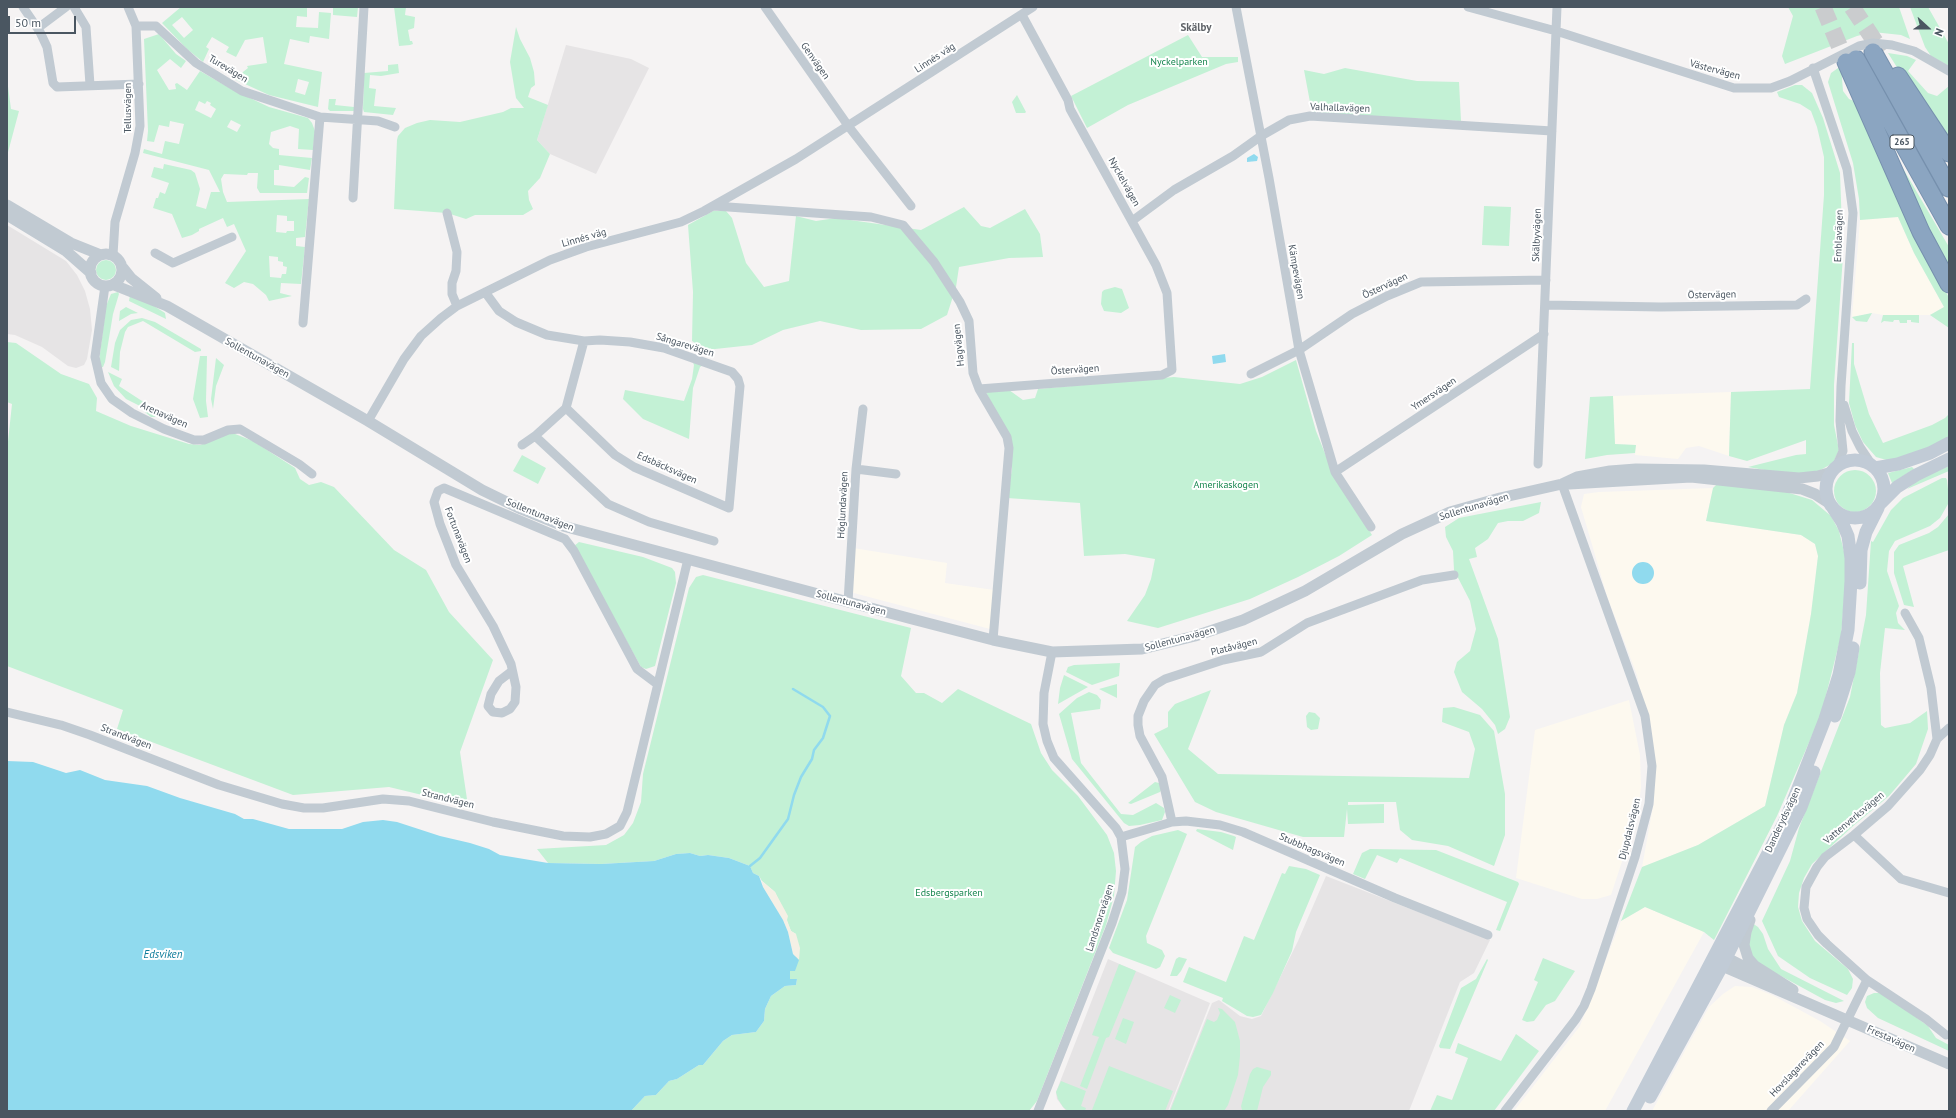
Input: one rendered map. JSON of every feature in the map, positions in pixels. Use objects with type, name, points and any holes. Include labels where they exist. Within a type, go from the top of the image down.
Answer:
[{"type":"highway","name":"265","points":[[1949,153],[1877,52],[1949,188]]},
{"type":"highway","name":"265","points":[[1949,226],[1851,60],[1918,225],[1949,284]]},
{"type":"main road","points":[[1874,466],[1898,464],[1949,443]]},
{"type":"main road","points":[[1879,505],[1884,493],[1884,484],[1881,475],[1874,466],[1861,460],[1852,460],[1834,469],[1826,483],[1831,506],[1842,515],[1860,517],[1870,514],[1879,505],[1897,487],[1916,475],[1949,459]]},
{"type":"main road","name":"Danderydsvägen","points":[[1642,1111],[1758,895],[1801,807],[1841,699],[1849,672],[1855,639],[1861,550],[1866,532],[1879,505]]},
{"type":"main road","name":"Danderydsvägen","points":[[1632,1111],[1786,818],[1826,719],[1839,675],[1848,630],[1851,558],[1848,536],[1842,522],[1831,506]]},
{"type":"main road","points":[[1706,970],[1723,961],[1734,916]]},
{"type":"street","points":[[23,7],[26,14],[38,28],[46,48],[53,83],[57,87],[139,84]]},
{"type":"street","points":[[38,28],[66,7]]},
{"type":"street","points":[[74,7],[86,26],[90,85]]},
{"type":"street","name":"Tellusvägen","points":[[107,255],[139,136],[139,84],[136,26],[128,7]]},
{"type":"street","points":[[353,198],[364,7]]},
{"type":"street","name":"Genvägen","points":[[765,7],[849,127]]},
{"type":"street","name":"Linnés väg","points":[[368,421],[404,359],[421,336],[457,306],[550,260],[586,247],[681,222],[714,206],[796,160],[849,127],[1033,7]]},
{"type":"street","name":"Kämpevägen","points":[[1236,7],[1261,136],[1299,350],[1335,472],[1371,527]]},
{"type":"street","name":"Västervägen","points":[[1468,7],[1556,31],[1734,88],[1771,88],[1790,81],[1859,46],[1873,43],[1892,45],[1914,51],[1949,71]]},
{"type":"street","name":"Skälbyvägen","points":[[1538,464],[1557,7]]},
{"type":"street","name":"Nyckelvägen","points":[[1022,15],[1068,100],[1070,109],[1156,265],[1167,293],[1172,370]]},
{"type":"street","name":"Turevägen","points":[[136,26],[156,26],[196,63],[242,91],[320,117],[358,118],[378,121],[396,127]]},
{"type":"street","name":"Emblavägen","points":[[1813,68],[1847,169],[1853,213],[1841,386],[1840,421],[1843,451],[1834,469]]},
{"type":"street","name":"Valhallavägen","points":[[1132,221],[1174,190],[1233,156],[1261,136],[1289,120],[1310,116],[1552,131]]},
{"type":"street","points":[[303,323],[320,117]]},
{"type":"street","points":[[849,127],[911,206]]},
{"type":"street","points":[[7,205],[71,243],[117,258],[123,268],[120,279],[109,286],[96,282],[90,273],[66,251],[7,215]]},
{"type":"street","name":"Hagvägen","points":[[714,206],[871,217],[903,225],[934,262],[960,302],[969,321],[973,373],[979,389],[1007,437],[1009,448],[993,640]]},
{"type":"street","points":[[447,213],[457,252],[456,271],[452,283],[452,294],[457,306]]},
{"type":"street","points":[[156,254],[173,263],[232,237]]},
{"type":"street","points":[[90,273],[92,262],[107,255]]},
{"type":"street","name":"Sollentunavägen","points":[[123,268],[131,278],[167,306],[368,421],[482,490],[521,509],[564,526],[993,640],[1052,652],[1090,652],[1142,649],[1195,636],[1243,620],[1305,591],[1402,534],[1450,512],[1500,498],[1562,484],[1577,477],[1610,471],[1636,469],[1704,470],[1798,478],[1818,476],[1834,469]]},
{"type":"street","name":"Östervägen","points":[[1251,374],[1299,350],[1352,314],[1401,289],[1421,282],[1546,280]]},
{"type":"street","name":"Sollentunavägen","points":[[109,286],[167,306]]},
{"type":"street","name":"Arenavägen","points":[[109,286],[95,357],[97,372],[101,383],[107,392],[121,406],[164,429],[194,440],[210,437],[228,430],[240,429],[299,464],[312,474]]},
{"type":"street","name":"Sångarevägen","points":[[485,292],[499,311],[516,322],[547,335],[584,341],[600,340],[630,342],[664,348],[732,372],[738,379],[740,386],[729,508]]},
{"type":"street","name":"Östervägen","points":[[1545,305],[1661,307],[1796,305],[1806,299]]},
{"type":"street","name":"Ymersvägen","points":[[1335,472],[1544,334]]},
{"type":"street","points":[[522,445],[535,436],[566,408],[584,341]]},
{"type":"street","name":"Östervägen","points":[[979,389],[1162,375],[1172,370]]},
{"type":"street","name":"Emblavägen","points":[[1841,386],[1844,409],[1852,431],[1860,447],[1874,466]]},
{"type":"street","name":"Edsbäcksvägen","points":[[566,408],[615,455],[634,467],[729,508]]},
{"type":"street","name":"Höglundavägen","points":[[848,602],[856,469],[863,409]]},
{"type":"street","points":[[535,436],[608,504],[649,522],[714,541]]},
{"type":"street","points":[[856,469],[896,474]]},
{"type":"street","name":"Sollentunavägen","points":[[1562,484],[1579,485],[1633,479],[1691,478],[1802,488],[1815,494],[1831,506]]},
{"type":"street","name":"Djupdalsvägen","points":[[1505,1111],[1576,1019],[1584,1006],[1635,857],[1643,831],[1650,797],[1652,766],[1645,716],[1562,484]]},
{"type":"street","name":"Fortunavägen","points":[[512,671],[511,664],[493,626],[456,565],[440,524],[434,502],[438,491],[444,488],[565,539],[574,551],[637,669],[657,684]]},
{"type":"street","name":"Strandvägen","points":[[7,712],[83,732],[219,785],[282,804],[304,808],[323,808],[383,799],[409,801],[529,830],[564,836],[590,838],[606,834],[620,826],[627,812],[688,559]]},
{"type":"street","name":"Platåvägen","points":[[1172,822],[1162,777],[1140,736],[1138,725],[1142,705],[1155,685],[1165,679],[1223,660],[1261,652],[1307,623],[1422,580],[1454,574]]},
{"type":"street","name":"Vattenverksvägen","points":[[1905,613],[1919,638],[1923,652],[1932,688],[1937,739],[1930,756],[1920,770],[1888,806],[1854,836],[1825,857],[1817,867],[1806,887],[1804,908],[1807,919],[1818,935],[1867,980],[1926,1019],[1946,1035]]},
{"type":"street","name":"Landsnoravägen","points":[[1039,1111],[1112,923],[1122,892],[1125,869],[1121,837],[1106,815],[1054,758],[1047,741],[1043,724],[1044,693],[1052,652]]},
{"type":"street","points":[[1937,739],[1949,728]]},
{"type":"street","name":"Stubbhagsvägen","points":[[1121,837],[1172,822],[1186,821],[1220,825],[1243,832],[1395,898],[1488,935]]},
{"type":"street","points":[[1854,836],[1901,879],[1949,893]]},
{"type":"street","name":"Frestavägen","points":[[1758,895],[1746,932],[1744,945],[1748,958],[1755,966],[1833,1014]]},
{"type":"street","name":"Frestavägen","points":[[1723,961],[1792,990]]},
{"type":"street","name":"Frestavägen","points":[[1723,961],[1833,1014],[1949,1064]]},
{"type":"street","points":[[1847,1020],[1867,980]]},
{"type":"street","name":"Hovslagarevägen","points":[[1771,1111],[1834,1047],[1847,1020]]},
{"type":"shaded area","points":[[566,45],[631,59],[649,68],[596,174],[550,154],[537,140]]},
{"type":"shaded area","points":[[1898,217],[1914,253],[1944,307],[1930,315],[1883,315],[1872,313],[1852,317],[1860,220]]},
{"type":"shaded area","points":[[7,225],[66,261],[77,275],[85,291],[90,309],[92,330],[87,359],[84,365],[76,368],[68,366],[42,347],[15,335],[7,334]]},
{"type":"shaded area","points":[[1731,392],[1729,456],[1699,446],[1686,448],[1678,459],[1635,455],[1636,445],[1615,444],[1613,396]]},
{"type":"shaded area","points":[[1713,488],[1706,521],[1801,535],[1815,544],[1818,556],[1811,614],[1797,693],[1784,725],[1765,806],[1698,845],[1642,867],[1654,801],[1652,750],[1637,675],[1607,596],[1581,507],[1584,494],[1599,492]]},
{"type":"shaded area","points":[[853,548],[947,563],[945,583],[994,590],[990,629],[850,592]]},
{"type":"shaded area","points":[[1629,700],[1640,755],[1641,787],[1638,813],[1611,895],[1597,899],[1582,899],[1516,878],[1535,730]]},
{"type":"shaded area","points":[[1326,876],[1490,940],[1474,973],[1460,982],[1409,1111],[1169,1111],[1212,1003],[1219,1000],[1240,1016],[1252,1019],[1261,1016],[1298,941]]},
{"type":"shaded area","points":[[1645,907],[1704,932],[1605,1111],[1514,1111],[1580,1026],[1621,921]]},
{"type":"shaded area","points":[[1108,959],[1210,1003],[1168,1111],[1066,1111],[1057,1099],[1056,1092]]},
{"type":"shaded area","points":[[1735,986],[1752,987],[1772,995],[1820,1021],[1850,1041],[1788,1111],[1652,1111],[1709,1007],[1723,994]]},
{"type":"green space","points":[[181,7],[307,7],[307,17],[297,16],[296,27],[318,28],[319,12],[331,13],[329,39],[310,36],[309,43],[290,39],[284,64],[322,72],[318,107],[269,95],[234,79],[248,68],[247,66],[267,63],[263,37],[245,40],[236,57],[226,52],[229,47],[212,37],[206,47],[209,49],[203,62],[187,49],[162,23]],"holes":[[[182,17],[193,30],[184,38],[172,25]],[[298,79],[309,82],[305,95],[295,92]]]},
{"type":"green space","points":[[333,7],[358,7],[357,17],[333,15]]},
{"type":"green space","points":[[394,7],[406,7],[405,15],[415,17],[414,28],[408,30],[410,41],[412,41],[413,44],[399,46]]},
{"type":"green space","points":[[1788,7],[1899,7],[1910,39],[1901,35],[1873,32],[1857,36],[1785,64],[1782,56],[1793,16]]},
{"type":"green space","points":[[1910,7],[1928,7],[1949,44],[1949,66],[1931,56],[1925,47]]},
{"type":"green space","points":[[516,27],[520,39],[530,58],[534,72],[535,85],[531,88],[528,97],[548,105],[537,140],[550,154],[540,178],[528,191],[529,200],[533,209],[523,215],[475,215],[466,219],[447,213],[394,209],[397,140],[398,136],[405,128],[430,120],[460,122],[503,112],[511,108],[524,108],[516,98],[510,62]]},
{"type":"green space","points":[[159,34],[176,54],[186,61],[181,68],[170,59],[157,70],[169,90],[176,89],[175,84],[177,83],[187,90],[200,71],[233,90],[269,107],[308,118],[312,123],[315,131],[313,150],[298,149],[299,129],[290,126],[271,132],[269,144],[273,148],[279,149],[279,155],[312,158],[310,170],[279,165],[279,170],[274,170],[274,185],[294,187],[305,177],[309,178],[307,193],[260,193],[257,188],[258,173],[248,173],[247,175],[224,174],[221,179],[223,192],[227,202],[309,199],[305,237],[296,238],[296,246],[305,247],[301,284],[281,283],[280,293],[292,296],[269,301],[266,295],[253,284],[244,282],[234,288],[225,283],[246,251],[234,224],[227,227],[223,218],[199,229],[199,231],[192,235],[182,238],[172,214],[153,208],[156,198],[158,198],[160,192],[165,194],[169,183],[151,177],[154,167],[163,169],[164,164],[191,170],[195,173],[200,189],[196,206],[206,209],[211,192],[220,192],[209,170],[143,153],[144,149],[162,154],[165,141],[179,144],[184,124],[170,121],[169,127],[159,125],[154,142],[147,141],[148,131],[144,39]],"holes":[[[199,101],[205,104],[207,101],[216,109],[211,118],[195,110]],[[231,120],[241,125],[237,132],[227,127]],[[277,215],[287,216],[287,221],[294,221],[294,231],[287,231],[286,233],[276,232]],[[269,256],[278,257],[278,261],[283,262],[283,266],[287,267],[286,274],[282,274],[281,278],[270,277]]]},
{"type":"green space","name":"Nyckelparken","points":[[1188,35],[1202,57],[1238,57],[1238,62],[1226,64],[1128,105],[1087,128],[1071,96]]},
{"type":"green space","points":[[1888,53],[1907,56],[1916,60],[1908,71],[1928,93],[1937,96],[1949,86],[1949,150]]},
{"type":"green space","points":[[398,64],[399,73],[381,76],[370,75],[369,88],[376,89],[374,106],[396,108],[393,115],[364,112],[364,73],[388,71],[388,65]]},
{"type":"green space","points":[[1841,66],[1843,91],[1849,99],[1854,101],[1949,298],[1949,328],[1930,315],[1944,307],[1914,253],[1898,217],[1860,220],[1859,199],[1853,163],[1828,82],[1831,73]]},
{"type":"green space","points":[[1345,68],[1417,81],[1459,82],[1461,121],[1312,113],[1304,70],[1324,74]]},
{"type":"green space","points":[[7,79],[11,109],[19,111],[7,156]]},
{"type":"green space","points":[[1795,85],[1802,85],[1812,93],[1823,118],[1840,173],[1843,256],[1834,385],[1834,425],[1839,450],[1833,463],[1817,472],[1787,474],[1748,467],[1796,455],[1806,454],[1806,440],[1747,461],[1729,456],[1731,392],[1810,389],[1824,195],[1824,157],[1817,127],[1811,111],[1800,104],[1779,97],[1777,92]]},
{"type":"green space","points":[[1017,95],[1026,112],[1025,113],[1016,113],[1012,102]]},
{"type":"green space","points":[[329,99],[336,99],[335,105],[354,107],[354,111],[330,111],[328,109]]},
{"type":"green space","points":[[1884,136],[1949,247],[1949,268],[1915,205]]},
{"type":"green space","points":[[1484,206],[1511,207],[1509,246],[1482,245]]},
{"type":"green space","points":[[964,207],[981,226],[990,228],[1025,209],[1040,234],[1043,257],[1009,258],[959,267],[956,287],[947,315],[921,329],[861,330],[820,321],[783,330],[752,345],[706,350],[692,341],[693,292],[688,225],[713,211],[726,211],[732,218],[746,263],[764,287],[789,281],[796,216],[816,221],[836,218],[921,230]]},
{"type":"green space","points":[[106,260],[113,263],[116,270],[113,277],[106,280],[99,277],[96,270],[99,263]]},
{"type":"green space","points":[[1115,287],[1122,289],[1129,308],[1121,313],[1104,311],[1101,304],[1102,292]]},
{"type":"green space","points":[[118,292],[119,294],[113,314],[105,362],[103,367],[98,369],[106,306],[111,294]]},
{"type":"green space","points":[[130,295],[143,299],[165,313],[166,319],[129,301]]},
{"type":"green space","points":[[126,307],[138,313],[131,314],[119,321],[120,311]]},
{"type":"green space","points":[[1872,313],[1867,322],[1856,321],[1852,317]]},
{"type":"green space","points":[[1883,315],[1919,315],[1919,323],[1907,320],[1907,323],[1900,323],[1899,320],[1894,320],[1893,322],[1884,321],[1881,323]]},
{"type":"green space","points":[[142,318],[155,322],[201,349],[201,351],[195,352],[143,321],[128,327],[125,332],[120,352],[119,371],[111,367],[115,343],[120,330],[131,320]]},
{"type":"green space","points":[[7,342],[16,343],[61,374],[89,384],[97,398],[96,411],[131,426],[189,444],[200,445],[230,432],[253,441],[295,468],[300,479],[309,485],[321,482],[334,487],[394,550],[426,570],[449,612],[493,660],[460,752],[468,806],[389,787],[293,795],[117,729],[123,710],[7,666],[7,451],[12,404],[7,402]]},
{"type":"green space","points":[[1852,343],[1854,343],[1854,364],[1869,414],[1883,443],[1932,425],[1949,414],[1949,437],[1935,446],[1890,461],[1876,457],[1863,442],[1855,425],[1849,403]]},
{"type":"green space","points":[[200,356],[207,356],[206,401],[208,417],[200,418],[193,399]]},
{"type":"green space","points":[[216,358],[224,365],[216,386],[213,409],[211,399]]},
{"type":"green space","points":[[692,360],[703,365],[700,367],[693,388],[689,439],[643,419],[623,399],[625,390],[684,401],[692,379],[694,365]]},
{"type":"green space","name":"Amerikaskogen","points":[[1296,360],[1316,431],[1328,461],[1372,535],[1339,556],[1298,577],[1250,599],[1158,628],[1127,621],[1145,595],[1151,579],[1155,559],[1125,554],[1084,556],[1080,503],[1007,498],[1012,469],[1012,443],[986,392],[1009,390],[1023,400],[1035,398],[1038,389],[1174,377],[1240,384],[1262,377]]},
{"type":"green space","points":[[108,372],[122,379],[119,386],[162,414],[151,417],[145,412],[146,409],[126,399],[114,386]]},
{"type":"green space","points":[[1613,396],[1615,444],[1636,445],[1635,453],[1607,455],[1585,459],[1590,397]]},
{"type":"green space","points":[[522,455],[546,468],[538,484],[513,471]]},
{"type":"green space","points":[[1949,466],[1949,471],[1907,489],[1919,479]]},
{"type":"green space","points":[[1912,467],[1914,469],[1892,483],[1888,473]]},
{"type":"green space","points":[[1851,470],[1859,470],[1870,476],[1876,487],[1876,495],[1870,506],[1859,512],[1851,512],[1840,506],[1834,495],[1834,487],[1840,476]]},
{"type":"green space","points":[[1942,478],[1946,478],[1947,480],[1949,498],[1948,504],[1940,518],[1930,526],[1895,541],[1889,551],[1887,571],[1899,606],[1896,613],[1898,623],[1905,630],[1885,628],[1880,673],[1881,725],[1885,728],[1910,723],[1927,711],[1928,729],[1916,764],[1889,796],[1852,827],[1812,864],[1804,878],[1799,893],[1798,907],[1802,921],[1815,941],[1848,969],[1853,979],[1852,988],[1847,995],[1810,978],[1778,956],[1762,921],[1790,861],[1799,828],[1850,697],[1866,615],[1871,541],[1873,542],[1891,510],[1903,498]]},
{"type":"green space","points":[[1718,483],[1783,491],[1812,500],[1831,516],[1839,531],[1847,564],[1841,636],[1821,715],[1777,816],[1714,940],[1704,932],[1645,907],[1621,921],[1642,867],[1698,845],[1765,806],[1784,725],[1797,693],[1811,614],[1818,556],[1815,544],[1801,535],[1706,521],[1713,488]]},
{"type":"green space","points":[[1541,502],[1539,513],[1523,521],[1498,523],[1488,539],[1475,548],[1477,557],[1469,559],[1498,639],[1510,717],[1505,729],[1498,734],[1495,725],[1482,709],[1462,692],[1454,672],[1457,662],[1470,651],[1476,629],[1470,601],[1454,570],[1453,551],[1446,537],[1445,527],[1459,518]]},
{"type":"green space","points":[[1949,514],[1949,550],[1903,566],[1914,607],[1904,605],[1894,573],[1894,552],[1899,545],[1929,533],[1938,527]]},
{"type":"green space","points":[[579,542],[643,557],[672,568],[675,572],[676,583],[655,666],[646,669],[641,667],[574,546]]},
{"type":"green space","name":"Edsbergsparken","points":[[703,575],[911,628],[901,676],[916,693],[924,693],[942,703],[958,689],[1031,724],[1041,753],[1052,770],[1078,796],[1107,835],[1114,853],[1116,871],[1114,896],[1106,925],[1037,1101],[1029,1111],[631,1111],[645,1096],[656,1095],[669,1081],[677,1079],[699,1065],[703,1065],[723,1041],[732,1035],[756,1032],[764,1021],[765,1009],[771,996],[785,986],[796,985],[797,979],[790,979],[790,971],[795,971],[796,934],[791,931],[775,892],[762,881],[759,876],[753,873],[750,866],[729,858],[708,855],[700,856],[690,853],[676,854],[654,861],[601,864],[548,863],[537,849],[606,845],[624,835],[633,823],[641,802],[643,774],[689,588],[696,577]]},
{"type":"green space","points":[[1120,663],[1119,676],[1092,685],[1066,672],[1068,667],[1074,665]]},
{"type":"green space","points":[[1064,675],[1088,687],[1058,704],[1060,688]]},
{"type":"green space","points":[[1117,684],[1117,698],[1099,689]]},
{"type":"green space","points":[[1211,690],[1188,749],[1218,774],[1469,778],[1475,749],[1469,732],[1442,722],[1443,708],[1454,707],[1480,715],[1494,731],[1505,794],[1505,835],[1494,866],[1448,846],[1412,840],[1400,830],[1396,802],[1348,802],[1348,805],[1384,804],[1384,823],[1348,824],[1347,809],[1344,837],[1303,837],[1216,812],[1195,802],[1154,734],[1168,727],[1168,712],[1175,704]]},
{"type":"green space","points":[[1089,692],[1097,695],[1101,700],[1100,709],[1071,713],[1081,763],[1121,814],[1133,815],[1156,803],[1164,808],[1165,812],[1162,820],[1129,826],[1124,823],[1072,759],[1059,714],[1077,698]]},
{"type":"green space","points":[[1309,712],[1315,713],[1320,718],[1318,729],[1311,730],[1307,727],[1306,716]]},
{"type":"green space","points":[[1155,782],[1159,783],[1162,789],[1160,792],[1131,804],[1128,803]]},
{"type":"green space","points":[[1197,829],[1221,832],[1236,837],[1233,850],[1196,831]]},
{"type":"green space","points":[[1178,830],[1187,834],[1146,936],[1147,943],[1162,950],[1165,956],[1160,967],[1156,969],[1113,953],[1109,948],[1127,900],[1135,847],[1152,836]]},
{"type":"green space","points":[[1370,849],[1436,850],[1518,882],[1519,884],[1500,931],[1496,930],[1507,902],[1400,858],[1397,863],[1377,855],[1365,879],[1353,874],[1362,853]]},
{"type":"green space","points":[[1289,866],[1306,869],[1320,875],[1296,932],[1292,951],[1273,993],[1261,1015],[1253,1017],[1247,1016],[1222,1001],[1223,998],[1183,982],[1189,967],[1226,982],[1244,936],[1254,940],[1282,873],[1285,874]]},
{"type":"green space","points":[[1752,923],[1758,927],[1763,934],[1768,949],[1781,969],[1844,1001],[1836,1003],[1825,1000],[1757,963],[1750,954],[1748,944]]},
{"type":"green space","points":[[1179,957],[1187,959],[1177,976],[1170,976],[1176,959]]},
{"type":"green space","points":[[1543,958],[1575,971],[1555,1001],[1546,1005],[1534,1021],[1527,1022],[1522,1020],[1538,982],[1534,980]]},
{"type":"green space","points":[[1487,959],[1488,960],[1450,1049],[1440,1048],[1439,1046],[1461,988],[1476,979]]},
{"type":"green space","points":[[1119,964],[1136,971],[1109,1037],[1106,1038],[1087,1089],[1080,1086],[1099,1037],[1092,1035]]},
{"type":"green space","points":[[1874,993],[1879,993],[1888,997],[1928,1026],[1936,1038],[1949,1045],[1949,1051],[1878,1018],[1867,1008],[1865,1002],[1867,996]]},
{"type":"green space","points":[[1170,995],[1181,1000],[1175,1013],[1164,1008]]},
{"type":"green space","points":[[1218,1008],[1222,1009],[1235,1022],[1240,1041],[1238,1075],[1228,1105],[1224,1111],[1170,1111],[1207,1019],[1214,1022],[1217,1020],[1220,1013]]},
{"type":"green space","points":[[1123,1018],[1134,1022],[1126,1044],[1115,1039]]},
{"type":"green space","points":[[1516,1034],[1539,1051],[1494,1111],[1430,1111],[1437,1095],[1452,1100],[1468,1058],[1455,1053],[1458,1043],[1501,1061]]},
{"type":"green space","points":[[1109,1066],[1173,1091],[1165,1111],[1092,1110]]},
{"type":"green space","points":[[1257,1067],[1271,1071],[1271,1075],[1263,1087],[1257,1111],[1245,1111],[1242,1110],[1241,1106],[1250,1074],[1253,1069]]},
{"type":"green space","points":[[1061,1081],[1086,1091],[1081,1106],[1086,1108],[1085,1111],[1068,1111],[1063,1107],[1056,1092]]},
{"type":"sand","points":[[762,881],[775,892],[788,916],[787,920],[791,931],[796,934],[800,948],[799,960],[793,954],[788,932],[783,920],[763,887]]},
{"type":"water","points":[[1254,154],[1258,157],[1257,161],[1247,162],[1247,158]]},
{"type":"water","points":[[1225,354],[1226,362],[1213,364],[1212,356]]},
{"type":"water","points":[[1643,562],[1651,565],[1654,573],[1651,581],[1643,584],[1635,581],[1632,573],[1635,565]]},
{"type":"water","name":"Edsviken","points":[[7,761],[33,762],[66,773],[80,770],[105,780],[147,786],[180,798],[235,814],[244,819],[253,819],[289,829],[342,829],[363,822],[383,820],[397,822],[440,836],[470,843],[489,849],[500,855],[548,863],[601,864],[654,861],[676,854],[690,853],[700,856],[708,855],[729,858],[750,866],[753,873],[759,876],[763,887],[783,920],[788,932],[793,954],[799,960],[795,971],[790,971],[790,979],[797,979],[796,985],[785,986],[771,996],[765,1009],[764,1021],[756,1032],[732,1035],[723,1041],[703,1065],[699,1065],[677,1079],[669,1081],[656,1095],[645,1096],[631,1111],[7,1111]]},
{"type":"waterway","points":[[750,866],[760,858],[788,819],[794,795],[801,777],[812,759],[814,750],[823,738],[830,716],[823,707],[793,689]]},
{"type":"tunnel","points":[[1823,7],[1846,62]]},
{"type":"tunnel","points":[[1852,7],[1882,52]]},
{"type":"district","name":"Skälby","points":[[1196,28]]}]
